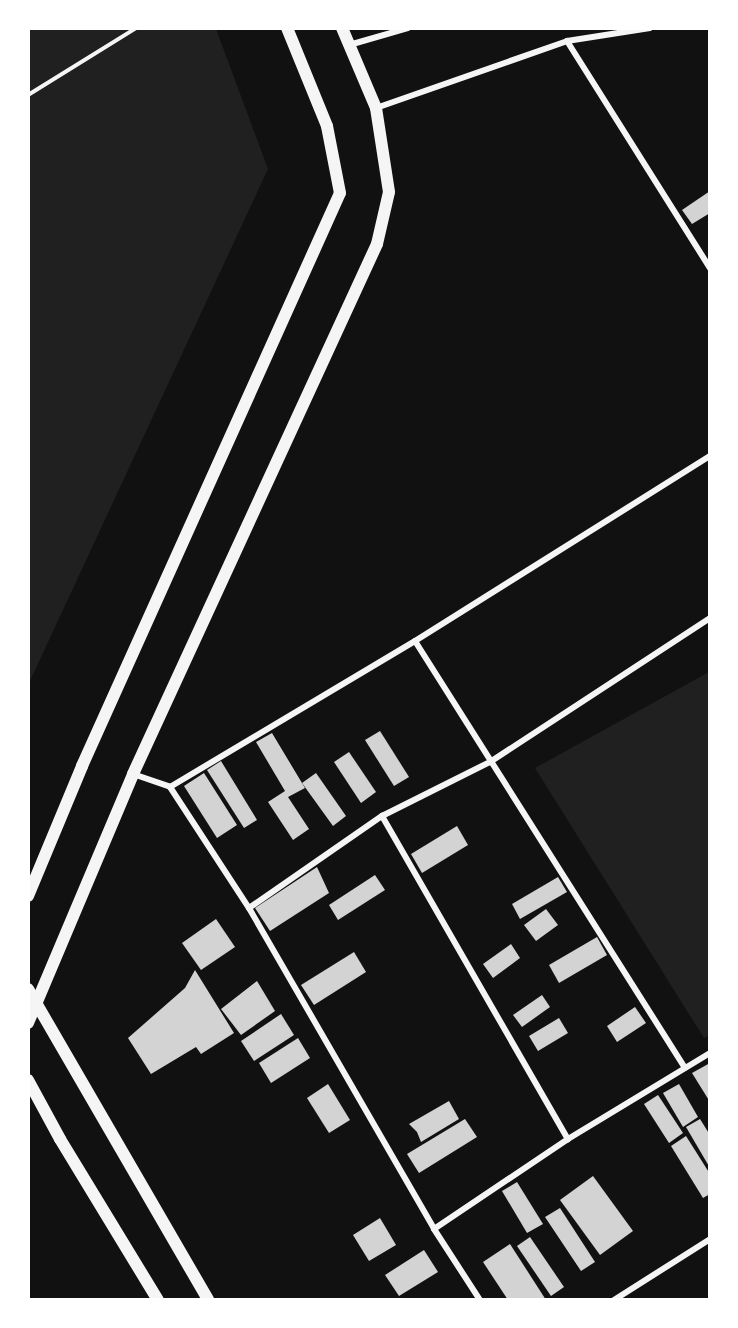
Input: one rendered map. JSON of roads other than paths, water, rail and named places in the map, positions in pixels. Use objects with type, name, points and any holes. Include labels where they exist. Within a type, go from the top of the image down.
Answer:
[{"type":"main road","points":[[28,896],[82,766],[340,193],[327,126],[287,28]]},
{"type":"main road","points":[[28,1023],[133,774],[377,244],[389,192],[376,108],[342,28]]},
{"type":"main road","points":[[28,989],[208,1299]]},
{"type":"main road","points":[[28,1080],[60,1139],[158,1299]]},
{"type":"street","points":[[348,45],[408,28]]},
{"type":"street","points":[[376,108],[567,41],[650,28]]},
{"type":"street","points":[[567,41],[710,268]]},
{"type":"street","points":[[170,787],[415,641],[710,456]]},
{"type":"street","points":[[249,908],[382,816],[490,762],[710,618]]},
{"type":"street","points":[[415,641],[685,1068]]},
{"type":"street","points":[[133,774],[170,787],[249,908],[434,1229],[480,1299]]},
{"type":"street","points":[[382,816],[568,1139]]},
{"type":"street","points":[[434,1229],[568,1139],[710,1053]]},
{"type":"street","points":[[614,1299],[710,1239]]}]
